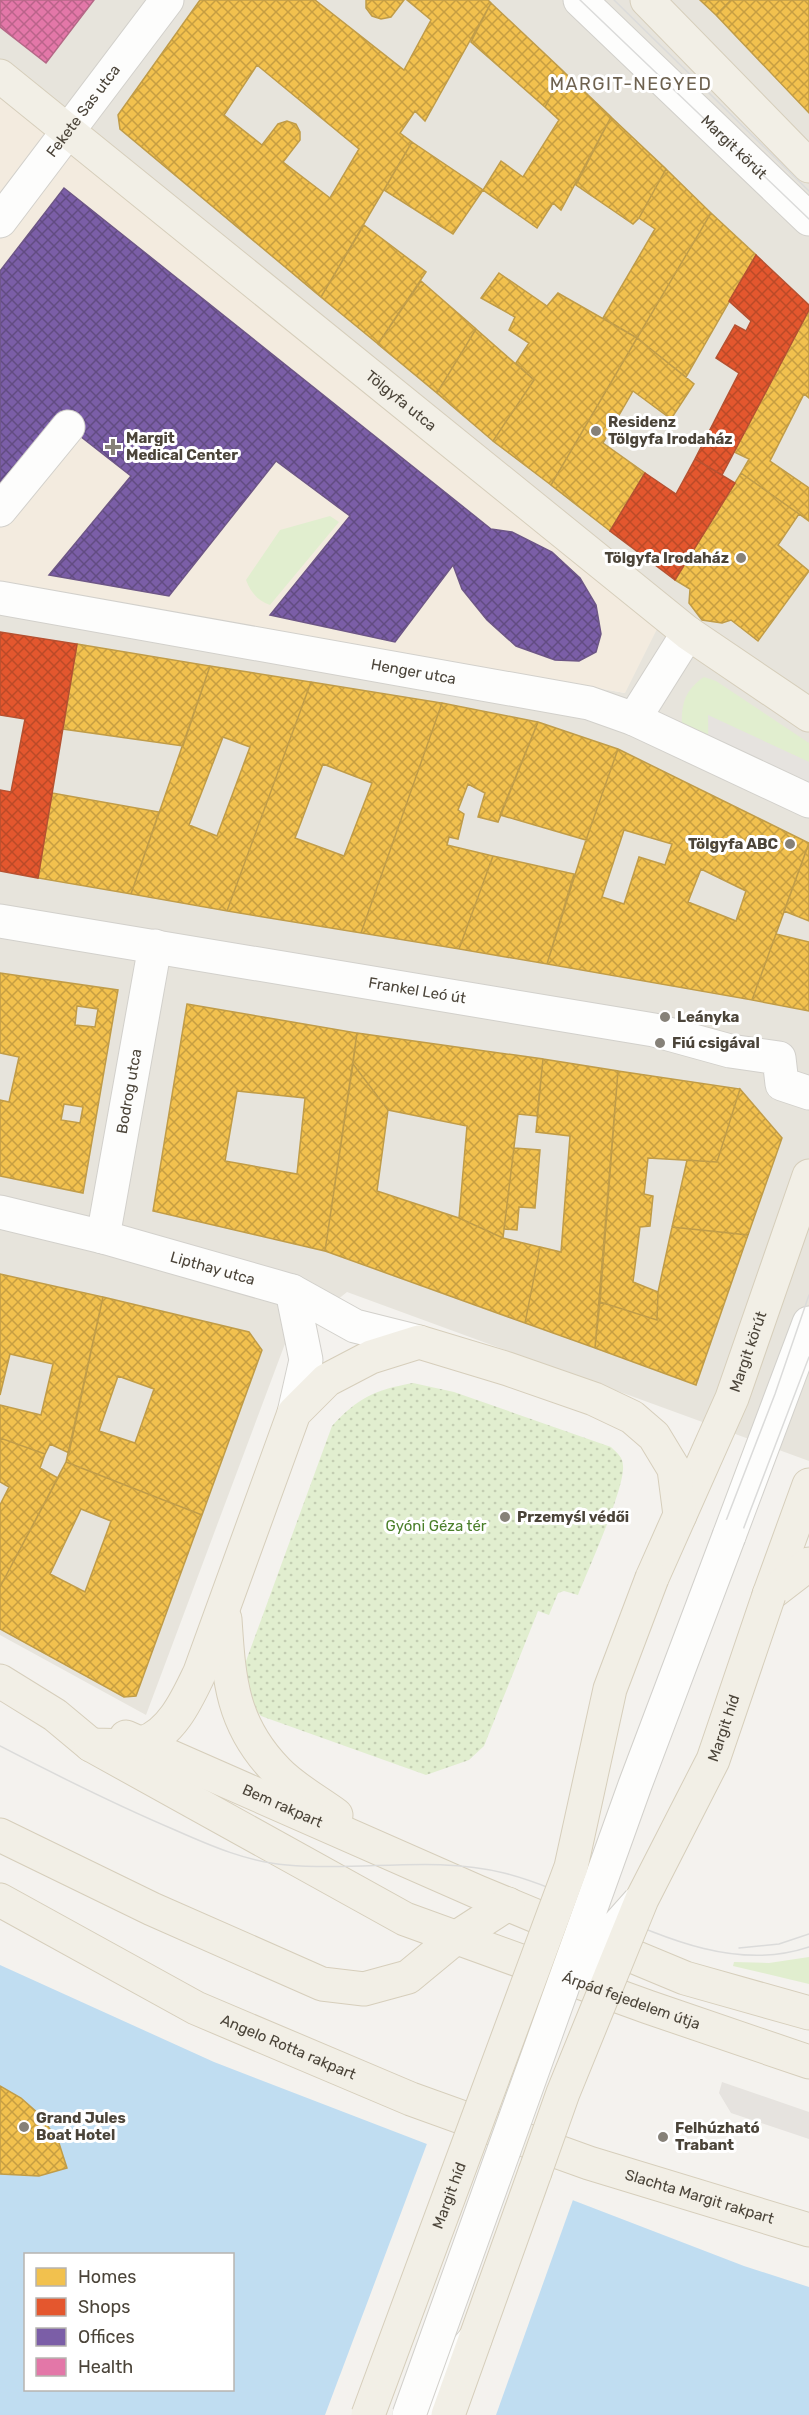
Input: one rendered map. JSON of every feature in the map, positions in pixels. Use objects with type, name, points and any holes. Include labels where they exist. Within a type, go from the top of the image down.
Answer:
[{"type":"main road","points":[[647,0],[809,166]]},
{"type":"main road","name":"Tölgyfa utca","points":[[0,76],[688,633],[809,715]]},
{"type":"main road","name":"Margit körút","points":[[678,1519],[732,1398],[809,1176]]},
{"type":"main road","points":[[91,1745],[144,1742],[168,1725],[180,1711],[200,1672],[294,1413],[327,1380],[371,1357],[419,1342],[530,1376],[594,1399],[632,1417],[654,1436],[674,1469],[678,1519]]},
{"type":"main road","points":[[797,1557],[809,1485]]},
{"type":"main road","name":"Margit híd","points":[[368,2415],[571,1867],[610,1689],[652,1578],[678,1519]]},
{"type":"main road","name":"Margit híd","points":[[448,2415],[563,2094],[600,2002],[642,1899],[713,1760],[770,1594],[797,1557]]},
{"type":"main road","points":[[224,1606],[229,1681],[237,1713],[253,1742],[278,1773],[381,1848]]},
{"type":"main road","name":"Bem rakpart","points":[[0,1681],[55,1715],[91,1745],[405,1919],[454,1939]]},
{"type":"main road","name":"Bem rakpart","points":[[55,1715],[144,1742],[253,1794],[508,1904]]},
{"type":"main road","points":[[0,1835],[152,1909],[322,1984],[364,1989],[408,1977],[454,1939],[508,1904],[685,1978],[809,2013]]},
{"type":"main road","name":"Angelo Rotta rakpart","points":[[0,1900],[196,2008],[411,2099],[589,2163]]},
{"type":"main road","name":"Árpád fejedelem útja","points":[[454,1939],[809,2062]]},
{"type":"main road","name":"Slachta Margit rakpart","points":[[589,2163],[809,2230]]},
{"type":"street","name":"Fekete Sas utca","points":[[0,221],[166,0]]},
{"type":"street","name":"Margit körút","points":[[580,0],[809,219]]},
{"type":"street","points":[[0,510],[68,427]]},
{"type":"street","name":"Henger utca","points":[[0,598],[589,703],[634,719],[809,801]]},
{"type":"street","points":[[634,719],[688,633]]},
{"type":"street","name":"Frankel Leó út","points":[[0,921],[654,1030],[730,1051],[779,1058],[782,1084],[809,1093]]},
{"type":"street","name":"Bodrog utca","points":[[103,1237],[155,946]]},
{"type":"street","name":"Lipthay utca","points":[[0,1212],[103,1237],[292,1291],[355,1326],[419,1342]]},
{"type":"street","points":[[292,1291],[306,1360],[294,1413]]},
{"type":"street","name":"Margit híd","points":[[410,2415],[600,1883],[809,1323]]},
{"type":"street","name":"Margit híd","points":[[563,1988],[571,1867]]},
{"type":"street","name":"Margit híd","points":[[531,1976],[600,1883]]},
{"type":"street","name":"Margit híd","points":[[600,1883],[600,2002]]},
{"type":"street","name":"Margit híd","points":[[563,1988],[642,1899]]},
{"type":"street","name":"Margit híd","points":[[410,2415],[475,2339]]},
{"type":"shaded area","points":[[0,0],[809,0],[809,1461],[347,1292],[286,1341],[146,1715],[0,1635],[0,581],[625,693],[0,94]]},
{"type":"shaded area","points":[[0,94],[657,629],[625,693],[0,581]]},
{"type":"shaded area","points":[[708,715],[809,762],[809,801],[709,756]]},
{"type":"shaded area","points":[[722,2082],[809,2112],[809,2139],[731,2113],[719,2093]]},
{"type":"green space","points":[[330,516],[339,522],[270,605],[258,599],[246,580],[280,530]]},
{"type":"green space","points":[[704,677],[716,681],[809,743],[809,762],[709,716],[708,738],[682,725],[682,710],[686,697],[693,686]]},
{"type":"green space","name":"Gyóni Géza tér","points":[[413,1383],[454,1392],[611,1447],[623,1463],[622,1477],[612,1510],[578,1595],[564,1591],[558,1593],[549,1615],[538,1611],[484,1746],[469,1760],[426,1775],[261,1716],[249,1697],[245,1677],[246,1661],[332,1426],[359,1401],[368,1396]]},
{"type":"green space","points":[[809,1957],[809,1984],[733,1966],[734,1962],[769,1963]]},
{"type":"water","points":[[0,1965],[214,2062],[744,2266],[809,2287],[809,2415],[0,2415]]},
{"type":"pier","points":[[428,2141],[574,2197],[496,2415],[325,2415]]},
{"type":"building: Homes","points":[[200,0],[315,0],[404,70],[431,20],[407,0],[488,0],[491,3],[425,121],[415,111],[400,133],[412,142],[321,297],[120,129],[118,115]],"holes":[[[257,65],[359,149],[330,198],[283,162],[300,140],[300,132],[296,124],[287,121],[278,124],[262,145],[224,115]]]},
{"type":"building: Homes","points":[[366,0],[404,0],[391,17],[381,19],[372,16],[366,8]]},
{"type":"building: Homes","points":[[700,0],[731,0],[716,15]]},
{"type":"building: Homes","points":[[731,0],[809,0],[809,113],[716,15]]},
{"type":"building: Homes","points":[[491,3],[564,72],[545,107],[471,42]]},
{"type":"building: Homes","points":[[564,72],[611,117],[561,210],[553,203],[537,228],[483,190],[501,161],[523,177],[559,120],[545,107]]},
{"type":"building: Homes","points":[[611,117],[666,169],[639,218],[633,224],[576,185]]},
{"type":"building: Homes","points":[[412,142],[483,190],[453,234],[384,190]]},
{"type":"building: Homes","points":[[666,169],[711,213],[637,338],[603,318],[655,229],[639,218]]},
{"type":"building: Homes","points":[[711,213],[756,255],[686,377],[637,338]]},
{"type":"building: Homes","points":[[364,225],[426,272],[378,344],[321,297]]},
{"type":"building: Homes","points":[[499,273],[547,306],[558,293],[637,338],[551,485],[493,441],[534,380],[516,363],[529,343],[509,330],[515,317],[481,298]]},
{"type":"building: Homes","points":[[421,281],[476,329],[437,393],[378,344]]},
{"type":"building: Homes","points":[[809,310],[809,398],[804,394],[770,461],[809,488],[809,521],[741,473],[749,459],[734,452]]},
{"type":"building: Homes","points":[[476,329],[534,380],[493,441],[437,393]]},
{"type":"building: Homes","name":"Residenz Tölgyfa Irodaház","points":[[637,338],[694,384],[671,419],[633,391],[603,443],[645,473],[610,531],[551,485]]},
{"type":"building: Homes","name":"Tölgyfa Irodaház","points":[[741,473],[799,514],[778,545],[809,571],[758,641],[731,620],[722,623],[702,620],[689,603],[690,589],[675,580]]},
{"type":"building: Homes","points":[[77,644],[210,666],[183,746],[63,729]]},
{"type":"building: Homes","points":[[210,666],[311,682],[227,911],[131,894]],"holes":[[[223,737],[250,747],[217,836],[189,825]]]},
{"type":"building: Homes","points":[[311,682],[442,703],[361,933],[227,911]],"holes":[[[323,764],[372,783],[344,856],[295,838]]]},
{"type":"building: Homes","points":[[442,703],[538,722],[498,822],[478,817],[485,793],[468,784],[458,810],[464,814],[458,839],[449,837],[447,845],[493,856],[459,949],[361,933]]},
{"type":"building: Homes","points":[[538,722],[618,749],[586,840],[500,815]]},
{"type":"building: Homes","points":[[618,749],[809,843],[752,1000],[547,964],[586,840]],"holes":[[[624,830],[672,844],[665,865],[639,857],[624,904],[602,897]],[[701,869],[746,891],[736,921],[688,902]]]},
{"type":"building: Homes","points":[[52,793],[159,812],[131,894],[38,878]]},
{"type":"building: Homes","points":[[809,843],[809,921],[784,911]]},
{"type":"building: Homes","points":[[493,856],[574,874],[547,964],[459,949]]},
{"type":"building: Homes","points":[[776,934],[809,942],[809,1011],[752,1000]]},
{"type":"building: Homes","points":[[0,973],[118,990],[83,1193],[0,1176],[0,1100],[9,1102],[19,1057],[0,1053]],"holes":[[[77,1006],[98,1009],[95,1027],[75,1025]],[[64,1104],[83,1107],[80,1123],[61,1120]]]},
{"type":"building: Homes","points":[[187,1004],[357,1033],[325,1251],[153,1211]],"holes":[[[237,1091],[305,1098],[297,1174],[225,1161]]]},
{"type":"building: Homes","points":[[357,1033],[543,1059],[537,1116],[518,1114],[503,1238],[459,1218],[467,1126],[388,1110],[353,1064]]},
{"type":"building: Homes","points":[[543,1059],[618,1071],[595,1348],[525,1323],[540,1247],[561,1252],[570,1136],[536,1132]]},
{"type":"building: Homes","points":[[353,1064],[388,1110],[377,1191],[459,1218],[503,1238],[540,1247],[525,1323],[325,1251]]},
{"type":"building: Homes","points":[[618,1071],[740,1089],[717,1162],[648,1158],[644,1194],[653,1196],[650,1226],[640,1227],[633,1282],[658,1292],[657,1320],[600,1302]]},
{"type":"building: Homes","points":[[740,1089],[782,1138],[748,1235],[672,1227],[687,1160],[717,1162]]},
{"type":"building: Homes","points":[[514,1148],[540,1150],[535,1208],[519,1207],[517,1230],[504,1229]]},
{"type":"building: Homes","points":[[672,1227],[748,1235],[696,1385],[595,1348],[600,1302],[657,1320],[658,1292]]},
{"type":"building: Homes","points":[[0,1274],[103,1297],[69,1453],[50,1444],[45,1454],[0,1438],[0,1405],[41,1415],[53,1364],[10,1354],[0,1395]]},
{"type":"building: Homes","points":[[103,1297],[249,1332],[262,1350],[202,1515],[66,1462]],"holes":[[[118,1376],[154,1389],[135,1443],[99,1431]]]},
{"type":"building: Homes","points":[[0,1438],[45,1454],[40,1468],[58,1478],[0,1587],[0,1505],[9,1487],[0,1482]]},
{"type":"building: Homes","points":[[66,1462],[202,1515],[136,1696],[124,1697],[0,1629],[0,1587]],"holes":[[[81,1509],[111,1521],[85,1592],[50,1574]]]},
{"type":"building: Homes","name":"Grand Jules Boat Hotel","points":[[0,2086],[21,2098],[39,2114],[58,2140],[67,2168],[39,2176],[0,2174]]},
{"type":"building: Shops","points":[[756,255],[809,305],[809,310],[722,475],[695,459],[739,373],[716,358],[735,325],[746,331],[751,321],[729,301]]},
{"type":"building: Shops","points":[[695,459],[735,483],[675,580],[610,531],[645,473],[676,494]]},
{"type":"building: Shops","points":[[0,632],[77,644],[38,878],[0,871],[0,790],[11,792],[25,719],[0,715]]},
{"type":"building: Offices","points":[[64,188],[491,529],[512,532],[552,552],[580,578],[596,605],[601,634],[596,652],[579,661],[555,660],[516,646],[487,620],[462,589],[453,565],[395,642],[270,615],[350,516],[276,461],[169,596],[49,575],[131,476],[62,422],[0,496],[0,271]]},
{"type":"building: Health","points":[[0,0],[94,0],[46,63],[0,27]]},
{"type":"tram line","points":[[580,0],[809,219]]},
{"type":"tram line","points":[[614,0],[809,191]]},
{"type":"tram line","points":[[395,2415],[530,2052],[625,1782],[775,1394],[809,1295]]},
{"type":"tram line","points":[[424,2415],[644,1789],[809,1357]]},
{"type":"tram line","points":[[0,1746],[153,1820],[216,1847],[258,1861],[314,1867],[423,1864],[477,1868],[504,1873],[541,1885],[654,1933],[693,1946],[731,1954],[770,1955],[809,1947]]},
{"type":"tram line","points":[[739,1948],[779,1944],[809,1934]]},
{"type":"place","name":"Residenz Tölgyfa Irodaház","points":[[596,431]]},
{"type":"place","name":"Margit Medical Center","points":[[113,447]]},
{"type":"place","name":"Tölgyfa Irodaház","points":[[741,558]]},
{"type":"place","name":"Tölgyfa ABC","points":[[790,844]]},
{"type":"place","name":"Leányka","points":[[665,1017]]},
{"type":"place","name":"Fiú csigával","points":[[660,1043]]},
{"type":"place","name":"Przemyśl védői","points":[[505,1517]]},
{"type":"place","name":"Grand Jules Boat Hotel","points":[[24,2127]]},
{"type":"place","name":"Felhúzható Trabant","points":[[663,2137]]},
{"type":"district","name":"MARGIT-NEGYED","points":[[631,84]]}]
